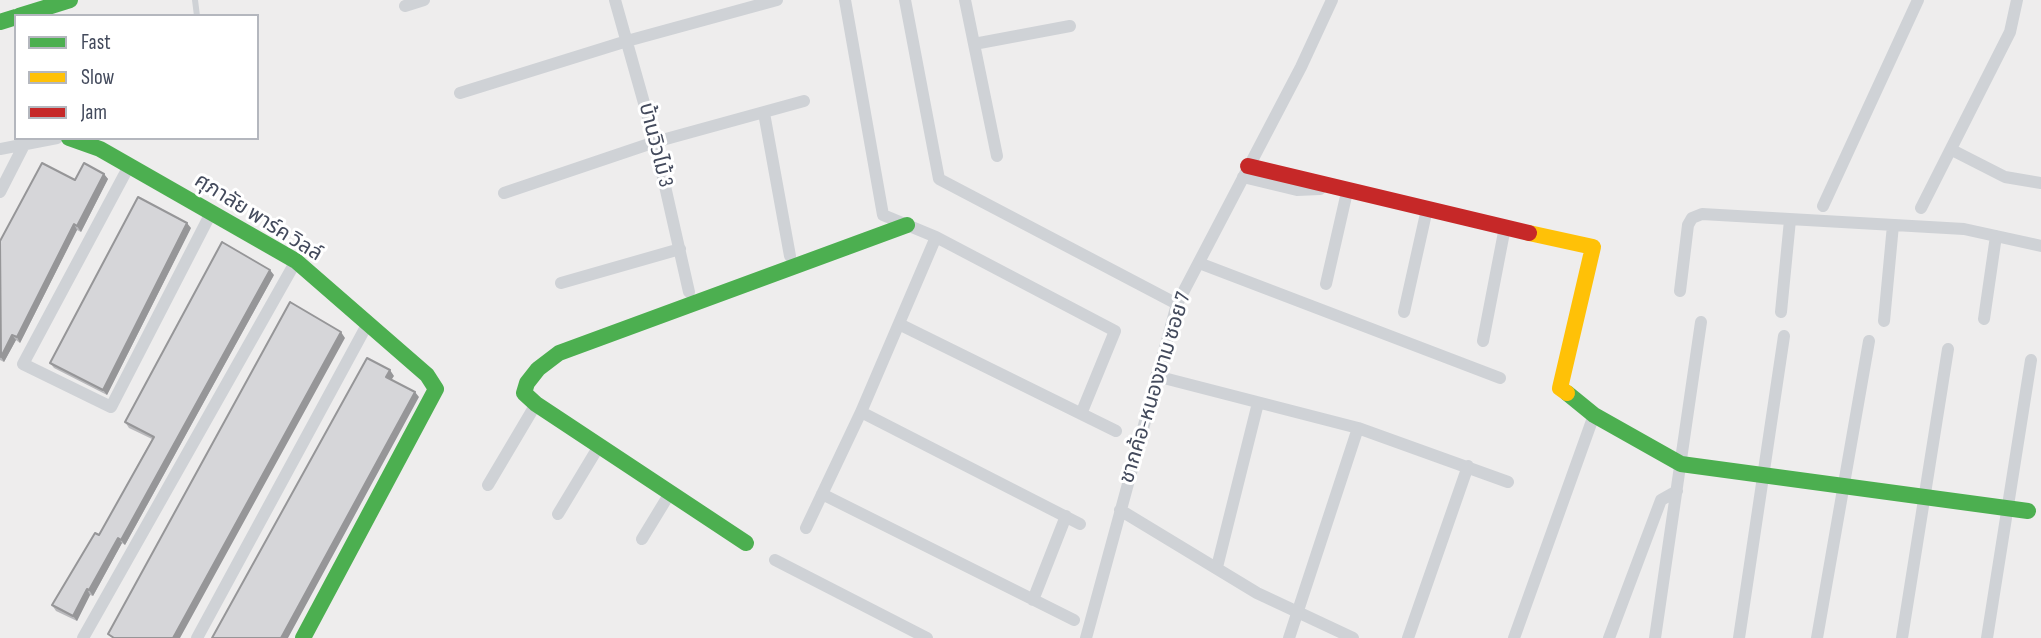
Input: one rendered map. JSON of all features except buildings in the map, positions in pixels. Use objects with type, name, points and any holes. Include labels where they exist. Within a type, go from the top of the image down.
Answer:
[{"type":"street","points":[[24,14],[69,0]]},
{"type":"street","points":[[405,6],[424,0]]},
{"type":"street","name":"บ้านวิวไม้ 3","points":[[615,0],[655,142],[689,292]]},
{"type":"street","points":[[460,93],[627,41],[777,0]]},
{"type":"street","points":[[845,0],[883,215],[936,237],[1115,331],[1080,414]]},
{"type":"street","points":[[905,0],[939,179],[1177,304]]},
{"type":"street","points":[[965,0],[997,156]]},
{"type":"street","name":"ชากค้อ-หนองขาม ซอย 7","points":[[1086,638],[1177,304],[1301,67],[1332,0]]},
{"type":"street","points":[[1823,206],[1918,0]]},
{"type":"street","points":[[1921,208],[2010,33],[2017,0]]},
{"type":"street","points":[[974,44],[1070,26]]},
{"type":"street","points":[[504,193],[655,142],[804,102]]},
{"type":"street","points":[[764,113],[790,256]]},
{"type":"street","points":[[0,149],[44,140]]},
{"type":"street","name":"ศุภาลัย พาร์ค วิลล์","points":[[75,140],[100,149],[296,261],[427,374],[436,389],[303,638]]},
{"type":"street","points":[[0,192],[25,143]]},
{"type":"street","points":[[1952,150],[2005,177],[2041,183]]},
{"type":"street","points":[[129,166],[23,364],[111,407],[211,213]]},
{"type":"street","points":[[1246,172],[1331,188],[1593,247],[1560,388],[1594,415],[1681,464],[2028,511]]},
{"type":"street","points":[[1326,284],[1347,192]]},
{"type":"street","points":[[1404,312],[1427,209]]},
{"type":"street","points":[[1680,291],[1688,225],[1692,218],[1702,214],[1964,229],[2041,246]]},
{"type":"street","points":[[1781,312],[1790,220]]},
{"type":"street","points":[[746,543],[536,404],[527,397],[524,389],[538,369],[559,353],[907,225]]},
{"type":"street","points":[[1884,321],[1893,225]]},
{"type":"street","points":[[1483,341],[1505,227]]},
{"type":"street","points":[[1984,319],[1996,236]]},
{"type":"street","points":[[806,528],[861,412],[936,237]]},
{"type":"street","points":[[561,283],[680,249]]},
{"type":"street","points":[[83,638],[296,261]]},
{"type":"street","points":[[1199,263],[1500,378]]},
{"type":"street","points":[[1655,638],[1701,322]]},
{"type":"street","points":[[197,638],[368,323]]},
{"type":"street","points":[[899,324],[1115,431]]},
{"type":"street","points":[[1739,638],[1784,336]]},
{"type":"street","points":[[1817,638],[1869,341]]},
{"type":"street","points":[[1902,638],[1948,349]]},
{"type":"street","points":[[1987,638],[2031,360]]},
{"type":"street","points":[[1156,376],[1358,428],[1508,482]]},
{"type":"street","points":[[1217,567],[1258,403]]},
{"type":"street","points":[[488,485],[536,404]]},
{"type":"street","points":[[861,412],[1080,524]]},
{"type":"street","points":[[1514,638],[1594,415]]},
{"type":"street","points":[[1289,638],[1358,428]]},
{"type":"street","points":[[558,514],[599,446]]},
{"type":"street","points":[[1408,638],[1468,467]]},
{"type":"street","points":[[1609,638],[1661,500],[1677,491]]},
{"type":"street","points":[[642,539],[670,493]]},
{"type":"street","points":[[822,494],[1074,620]]},
{"type":"street","points":[[1120,510],[1257,593],[1353,638]]},
{"type":"street","points":[[1033,600],[1066,516]]},
{"type":"street","points":[[775,560],[927,638]]},
{"type":"traffic: fast","points":[[25,14],[70,0]]},
{"type":"traffic: fast","points":[[0,22],[14,18]]},
{"type":"traffic: fast","points":[[75,140],[100,149],[296,261],[427,375],[436,389],[303,638]]},
{"type":"traffic: fast","points":[[746,543],[536,404],[524,393],[527,383],[538,369],[559,353],[907,225]]},
{"type":"traffic: fast","points":[[1567,393],[1594,415],[1681,464],[2028,511]]},
{"type":"traffic: slow","points":[[1529,233],[1593,247],[1560,388],[1567,393]]},
{"type":"traffic: jam","points":[[1248,166],[1529,233]]}]
